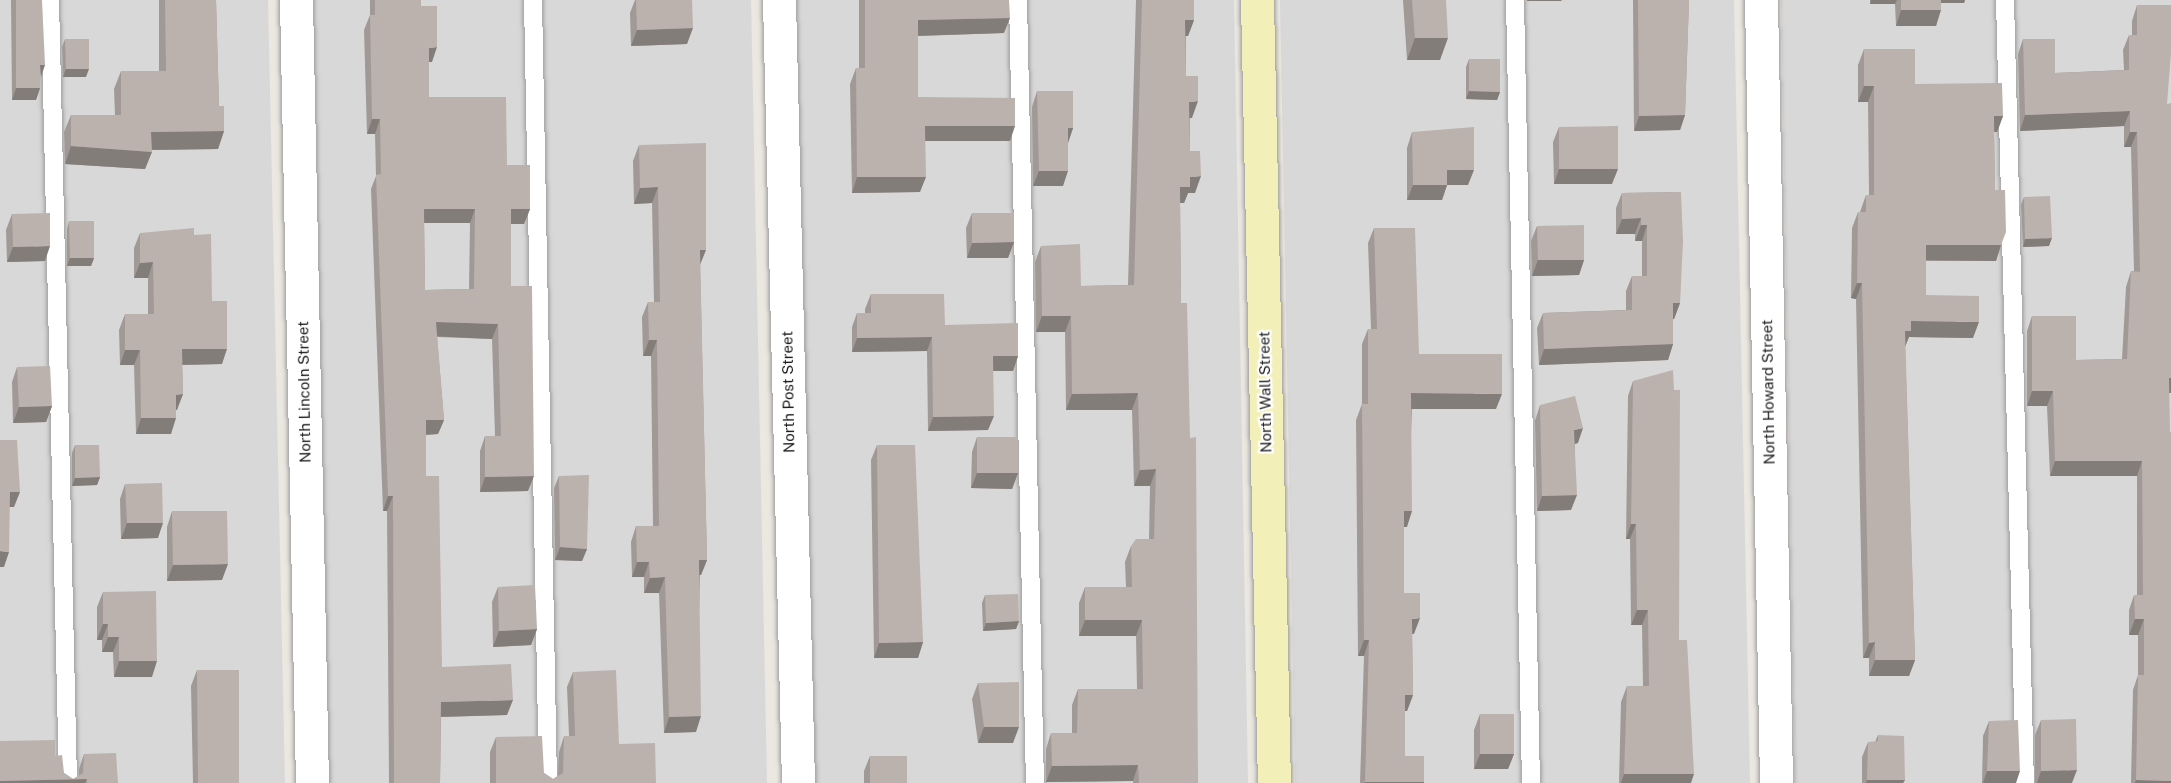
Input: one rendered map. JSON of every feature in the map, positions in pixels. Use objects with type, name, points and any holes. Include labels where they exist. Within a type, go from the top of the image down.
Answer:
[{"type":"street","name":"North Lincoln Street","points":[[296,0],[312,783]]},
{"type":"street","name":"North Post Street","points":[[779,0],[798,783]]},
{"type":"street","name":"North Wall Street","points":[[1257,0],[1274,783]]},
{"type":"street","name":"North Howard Street","points":[[1761,0],[1776,783]]},
{"type":"lane","points":[[50,0],[68,783]]},
{"type":"lane","points":[[533,0],[548,783]]},
{"type":"lane","points":[[1018,0],[1035,783]]},
{"type":"lane","points":[[1515,0],[1531,783]]},
{"type":"lane","points":[[2005,0],[2025,783]]},
{"type":"shaded area","points":[[0,0],[268,0],[285,783],[0,783]]},
{"type":"shaded area","points":[[313,0],[751,0],[767,783],[327,783]]},
{"type":"shaded area","points":[[796,0],[1234,0],[1248,783],[813,783]]},
{"type":"shaded area","points":[[1280,0],[1734,0],[1750,783],[1295,783]]},
{"type":"shaded area","points":[[1781,0],[2171,0],[2171,783],[1795,783]]},
{"type":"building","points":[[16,0],[42,0],[45,65],[40,65],[40,88],[16,88]]},
{"type":"building","points":[[165,0],[216,0],[219,106],[224,106],[224,131],[151,132],[152,152],[71,146],[71,115],[121,115],[121,71],[166,71]]},
{"type":"building","points":[[375,0],[421,0],[421,6],[437,6],[437,47],[429,48],[429,97],[506,97],[507,165],[530,165],[530,209],[511,209],[511,286],[532,286],[534,476],[485,477],[485,436],[501,436],[498,324],[436,322],[444,420],[426,420],[426,476],[439,476],[442,667],[511,664],[513,700],[441,702],[440,783],[394,783],[393,496],[388,496],[376,175],[381,174],[380,119],[372,119],[370,15],[375,15]],"holes":[[[424,209],[475,209],[474,289],[425,290]]]},
{"type":"building","points":[[636,0],[692,0],[693,28],[637,30]]},
{"type":"building","points":[[865,0],[1009,0],[1010,18],[918,20],[918,97],[1015,98],[1015,126],[925,126],[926,177],[857,177],[856,68],[865,68]]},
{"type":"building","points":[[1142,0],[1194,0],[1194,20],[1185,20],[1186,76],[1198,76],[1198,101],[1189,102],[1190,151],[1200,151],[1201,176],[1190,177],[1190,187],[1180,187],[1181,303],[1187,303],[1190,438],[1196,437],[1198,783],[1139,783],[1138,765],[1052,766],[1051,733],[1077,733],[1078,689],[1143,689],[1142,620],[1085,620],[1085,587],[1132,587],[1131,546],[1136,539],[1154,539],[1156,469],[1140,470],[1138,393],[1072,394],[1071,316],[1042,316],[1041,246],[1080,244],[1081,286],[1134,285]]},
{"type":"building","points":[[1412,0],[1446,0],[1448,38],[1415,38]]},
{"type":"building","points":[[1638,0],[1689,0],[1685,115],[1639,116]]},
{"type":"building","points":[[1901,0],[1941,0],[1941,10],[1901,10]]},
{"type":"building","points":[[2137,5],[2171,5],[2171,53],[2167,104],[2171,103],[2171,378],[2169,378],[2171,781],[2136,780],[2138,675],[2144,675],[2144,619],[2135,619],[2134,595],[2143,595],[2142,461],[2055,461],[2053,391],[2032,391],[2032,316],[2076,316],[2076,360],[2127,359],[2131,271],[2140,272],[2137,132],[2130,132],[2130,111],[2025,115],[2023,39],[2055,39],[2055,73],[2129,70],[2129,35],[2137,35]]},
{"type":"building","points":[[65,39],[89,39],[89,69],[66,69]]},
{"type":"building","points":[[1864,49],[1915,49],[1915,84],[2002,83],[2003,116],[1994,116],[1995,190],[2005,190],[2006,232],[2001,245],[1926,245],[1926,295],[1979,296],[1979,322],[1911,321],[1911,331],[1905,331],[1915,660],[1875,660],[1875,642],[1869,643],[1862,283],[1857,283],[1858,212],[1866,212],[1866,195],[1874,195],[1874,86],[1864,86]]},
{"type":"building","points":[[1469,59],[1500,59],[1500,92],[1469,91]]},
{"type":"building","points":[[1037,91],[1073,91],[1073,128],[1068,128],[1068,171],[1039,171]]},
{"type":"building","points":[[1618,126],[1618,169],[1559,169],[1559,127]]},
{"type":"building","points":[[1474,127],[1474,170],[1447,170],[1447,185],[1413,185],[1412,132]]},
{"type":"building","points":[[706,143],[706,250],[700,250],[707,560],[699,560],[701,716],[669,717],[665,577],[650,578],[649,562],[637,562],[636,526],[659,526],[657,340],[649,340],[648,302],[660,302],[658,187],[640,188],[639,145]]},
{"type":"building","points":[[1681,192],[1683,242],[1680,303],[1673,303],[1673,344],[1544,349],[1543,313],[1632,310],[1632,276],[1647,276],[1647,225],[1641,225],[1641,218],[1622,219],[1622,193]]},
{"type":"building","points":[[2050,196],[2052,238],[2025,239],[2024,197]]},
{"type":"building","points":[[50,213],[50,246],[13,247],[12,214]]},
{"type":"building","points":[[972,213],[1014,213],[1014,242],[972,243]]},
{"type":"building","points":[[69,221],[94,221],[94,258],[70,258]]},
{"type":"building","points":[[1584,225],[1584,260],[1538,260],[1537,226]]},
{"type":"building","points":[[194,228],[194,235],[211,234],[212,301],[227,301],[227,349],[182,349],[183,394],[176,395],[176,418],[141,418],[140,350],[125,350],[125,314],[154,314],[153,262],[140,263],[140,233]]},
{"type":"building","points":[[1374,228],[1415,228],[1419,354],[1502,354],[1502,394],[1411,393],[1412,511],[1404,511],[1404,593],[1420,593],[1420,618],[1412,619],[1413,695],[1405,695],[1405,756],[1424,756],[1424,782],[1365,782],[1369,640],[1364,640],[1362,404],[1368,404],[1368,329],[1377,329]]},
{"type":"building","points":[[871,294],[944,294],[945,325],[1018,323],[1018,356],[993,356],[994,416],[933,417],[932,337],[857,338],[857,313],[871,313]]},
{"type":"building","points":[[50,366],[52,406],[19,407],[17,367]]},
{"type":"building","points":[[1673,370],[1674,390],[1680,390],[1679,640],[1687,640],[1694,774],[1624,774],[1627,686],[1649,686],[1648,610],[1637,610],[1636,524],[1631,524],[1633,381]]},
{"type":"building","points":[[1575,396],[1583,428],[1574,430],[1577,495],[1542,496],[1540,405]]},
{"type":"building","points":[[977,437],[1018,437],[1018,473],[977,473]]},
{"type":"building","points":[[0,440],[17,440],[20,492],[10,492],[9,552],[0,551]]},
{"type":"building","points":[[75,445],[99,445],[100,477],[75,478]]},
{"type":"building","points":[[877,445],[915,445],[923,642],[879,643]]},
{"type":"building","points":[[589,475],[587,549],[560,547],[559,476]]},
{"type":"building","points":[[162,483],[163,523],[127,523],[125,484]]},
{"type":"building","points":[[172,511],[227,511],[228,564],[173,565]]},
{"type":"building","points":[[535,585],[537,629],[499,631],[498,587]]},
{"type":"building","points":[[156,591],[157,661],[119,661],[119,637],[108,637],[108,624],[103,624],[103,592]]},
{"type":"building","points":[[1018,594],[1019,621],[986,623],[985,595]]},
{"type":"building","points":[[197,670],[239,670],[239,783],[198,783]]},
{"type":"building","points":[[616,670],[619,744],[655,743],[656,783],[496,783],[496,737],[542,736],[544,773],[553,779],[563,773],[564,736],[575,736],[573,672]]},
{"type":"building","points":[[1019,682],[1019,727],[984,727],[978,683]]},
{"type":"building","points":[[1480,714],[1514,714],[1514,754],[1480,754]]},
{"type":"building","points":[[2076,719],[2077,770],[2041,771],[2041,720]]},
{"type":"building","points":[[2018,720],[2020,771],[1987,771],[1989,721]]},
{"type":"building","points":[[1878,735],[1904,736],[1905,780],[1867,780],[1868,742],[1878,741]]},
{"type":"building","points":[[55,740],[55,756],[62,755],[64,773],[73,779],[83,773],[84,754],[116,753],[118,783],[87,783],[87,779],[0,781],[0,741]]},
{"type":"building","points":[[870,756],[907,756],[907,783],[870,783]]}]
